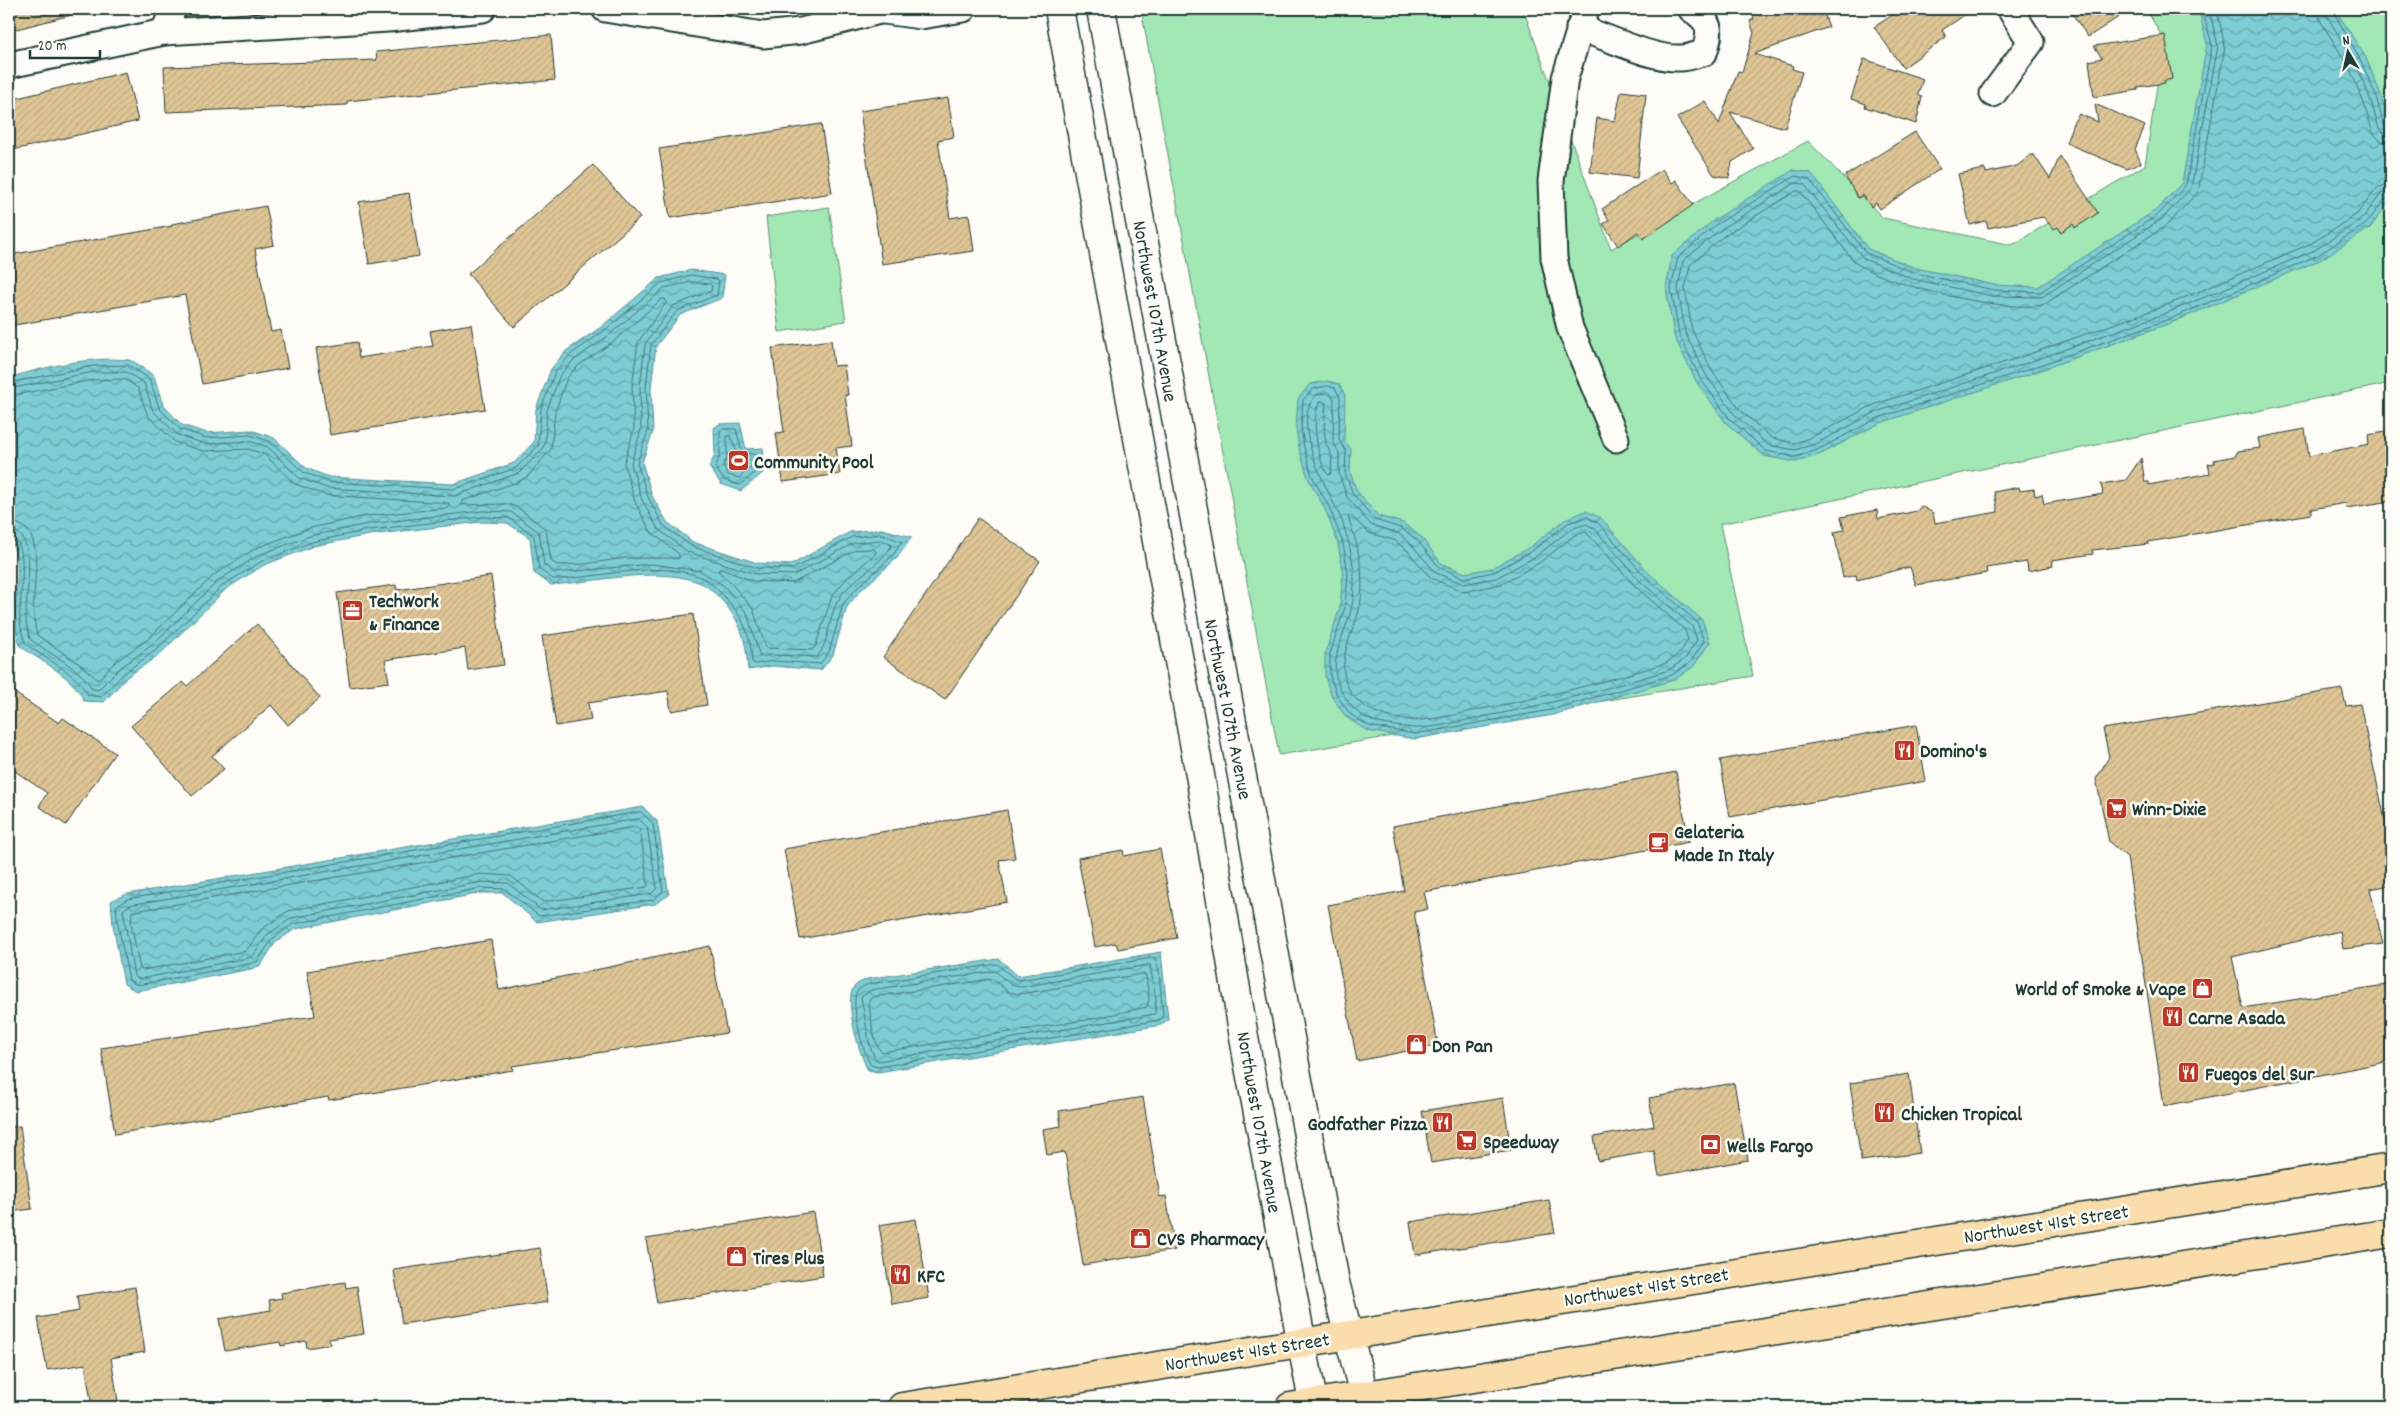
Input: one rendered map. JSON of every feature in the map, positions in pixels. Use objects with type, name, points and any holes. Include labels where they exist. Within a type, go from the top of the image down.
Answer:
[{"type":"main road","name":"Northwest 107th Avenue","points":[[1059,9],[1200,775],[1247,1053],[1300,1342],[1306,1406]]},
{"type":"main road","name":"Northwest 107th Avenue","points":[[1102,9],[1334,1282],[1366,1401]]},
{"type":"main road","name":"Northwest 41st Street","points":[[902,1407],[2391,1168]]},
{"type":"main road","points":[[1306,1406],[1366,1401],[2391,1233]]},
{"type":"street","points":[[164,32],[173,9]]},
{"type":"street","points":[[9,65],[164,32],[280,17],[388,19],[483,9]]},
{"type":"street","points":[[605,9],[762,35],[801,31],[886,10],[921,16],[963,9]]},
{"type":"street","points":[[1616,439],[1570,328],[1554,258],[1551,181],[1565,78],[1582,18],[1614,40],[1646,53],[1681,58],[1704,52],[1710,35],[1704,18],[1691,9]]},
{"type":"street","points":[[1993,94],[2031,42],[2010,9]]},
{"type":"green space","points":[[1141,9],[1523,9],[1611,249],[1808,141],[1883,218],[2012,245],[2145,165],[2164,40],[2146,9],[2384,9],[2391,19],[2391,383],[1720,524],[1753,676],[1279,755]]},
{"type":"green space","points":[[829,207],[846,321],[779,332],[766,217]]},
{"type":"water","points":[[2196,9],[2335,9],[2366,58],[2381,95],[2391,132],[2391,199],[2370,228],[2320,260],[2173,322],[2027,375],[1880,423],[1819,455],[1796,462],[1764,456],[1726,423],[1696,381],[1674,336],[1666,288],[1672,256],[1714,220],[1793,170],[1811,173],[1868,249],[1916,268],[1995,285],[2038,287],[2156,210],[2182,183],[2207,44],[2200,15]]},
{"type":"water","points":[[691,270],[725,275],[722,298],[680,315],[656,346],[651,388],[653,432],[642,462],[652,496],[667,522],[693,542],[757,563],[791,565],[850,532],[882,529],[912,537],[897,558],[860,591],[847,607],[833,655],[821,670],[773,666],[748,670],[745,643],[740,627],[719,597],[699,582],[679,577],[643,575],[551,585],[534,573],[530,538],[507,523],[481,522],[369,535],[314,546],[264,565],[226,589],[160,654],[127,677],[104,702],[84,701],[73,684],[65,677],[20,646],[15,619],[18,577],[17,557],[9,538],[9,378],[67,363],[113,359],[128,360],[138,364],[154,376],[163,405],[182,425],[207,433],[251,430],[274,438],[306,468],[329,477],[453,484],[514,463],[534,442],[536,409],[551,369],[566,351],[601,327],[659,278]]},
{"type":"water","points":[[1328,381],[1339,384],[1345,395],[1344,440],[1351,449],[1350,472],[1357,491],[1378,516],[1403,523],[1421,537],[1441,563],[1465,573],[1492,568],[1530,547],[1566,519],[1586,511],[1601,518],[1649,573],[1702,620],[1710,642],[1693,667],[1674,680],[1553,715],[1415,739],[1367,731],[1346,717],[1332,697],[1325,677],[1325,654],[1340,607],[1343,574],[1338,543],[1325,509],[1308,478],[1299,448],[1296,427],[1298,399],[1310,384]]},
{"type":"water","name":"Community Pool","points":[[740,423],[746,449],[763,448],[765,471],[741,491],[721,484],[709,467],[715,455],[714,428],[719,424]]},
{"type":"water","points":[[643,807],[657,821],[669,895],[655,904],[537,922],[503,893],[482,893],[295,929],[275,943],[261,965],[251,969],[136,991],[124,984],[113,925],[111,901],[127,894]]},
{"type":"water","points":[[1161,952],[1168,1019],[1161,1025],[878,1072],[868,1070],[857,1041],[851,1016],[851,994],[855,986],[867,979],[999,959],[1018,976]]},
{"type":"building","points":[[9,9],[70,9],[71,15],[9,31]]},
{"type":"building","points":[[1750,9],[1822,9],[1829,27],[1754,54],[1793,66],[1792,69],[1802,72],[1785,128],[1730,112],[1753,149],[1732,162],[1729,178],[1714,175],[1677,118],[1705,101],[1719,124],[1738,71],[1742,72],[1754,33],[1750,21],[1754,19]]},
{"type":"building","points":[[1902,9],[1974,9],[1942,30],[1946,37],[1903,68],[1874,27]]},
{"type":"building","points":[[2069,9],[2131,9],[2088,37]]},
{"type":"building","points":[[551,35],[555,80],[347,101],[347,105],[166,112],[164,67],[377,60],[376,52]]},
{"type":"building","points":[[2165,35],[2172,79],[2164,81],[2165,83],[2138,87],[2138,90],[2094,97],[2089,61],[2102,58],[2094,46]]},
{"type":"building","points":[[1864,59],[1923,79],[1918,95],[1922,97],[1916,124],[1865,107],[1866,104],[1851,99]]},
{"type":"building","points":[[126,72],[138,121],[9,151],[9,100]]},
{"type":"building","points":[[1621,91],[1646,94],[1637,178],[1590,172],[1597,118],[1615,121]]},
{"type":"building","points":[[948,98],[954,137],[938,140],[950,218],[969,215],[974,251],[882,264],[860,111]]},
{"type":"building","points":[[2095,104],[2145,126],[2135,149],[2141,163],[2127,169],[2066,143],[2073,123],[2079,114],[2098,122]]},
{"type":"building","points":[[821,124],[832,193],[670,218],[659,149]]},
{"type":"building","points":[[1915,132],[1940,169],[1880,209],[1876,203],[1871,207],[1863,195],[1858,198],[1845,176]]},
{"type":"building","points":[[2031,155],[2034,155],[2050,179],[2060,156],[2098,213],[2075,228],[2073,224],[2061,232],[2058,227],[2054,229],[2043,217],[1988,228],[1986,221],[1970,225],[1958,174],[1985,169],[1986,173],[2017,166]]},
{"type":"building","points":[[593,165],[640,218],[514,327],[468,274]]},
{"type":"building","points":[[1662,169],[1672,183],[1676,180],[1693,205],[1643,239],[1638,232],[1618,246],[1603,224],[1609,220],[1602,209]]},
{"type":"building","points":[[409,193],[419,256],[369,264],[359,202]]},
{"type":"building","points":[[266,206],[274,245],[255,249],[271,332],[281,330],[288,368],[202,384],[185,295],[9,326],[9,255],[172,226],[172,224]]},
{"type":"building","points":[[471,324],[485,409],[330,435],[316,348],[357,342],[359,358],[433,346],[430,331]]},
{"type":"building","points":[[831,340],[834,366],[844,365],[848,395],[845,395],[852,446],[836,448],[840,474],[783,482],[776,433],[784,432],[772,348]]},
{"type":"building","points":[[2305,429],[2309,456],[2369,444],[2368,435],[2391,431],[2391,501],[2347,508],[2346,503],[2311,509],[2311,514],[2148,542],[2149,544],[2092,550],[2093,554],[2052,560],[2053,566],[2028,571],[2027,562],[1986,568],[1987,573],[1916,585],[1910,567],[1857,580],[1856,575],[1843,578],[1834,532],[1844,530],[1841,517],[1877,510],[1878,519],[1917,511],[1921,506],[1933,513],[1935,523],[1998,512],[1994,492],[2019,487],[2020,491],[2034,489],[2035,496],[2042,494],[2044,504],[2103,494],[2101,484],[2126,480],[2141,458],[2145,482],[2149,482],[2149,485],[2210,473],[2208,464],[2215,463],[2214,460],[2235,456],[2238,451],[2260,448],[2258,438]]},
{"type":"building","points":[[978,518],[1040,561],[945,700],[883,657]]},
{"type":"building","points":[[491,576],[504,665],[468,670],[465,648],[385,660],[389,682],[350,687],[337,593],[396,585],[397,590]]},
{"type":"building","points":[[693,614],[707,705],[671,711],[668,691],[588,703],[591,720],[556,726],[542,636]]},
{"type":"building","points":[[257,624],[320,698],[288,725],[271,705],[212,756],[224,769],[192,796],[131,726],[183,682],[187,686]]},
{"type":"building","points":[[9,689],[59,723],[63,718],[115,753],[66,825],[39,806],[47,793],[9,767]]},
{"type":"building","points":[[2342,689],[2346,706],[2360,704],[2391,848],[2391,885],[2370,889],[2383,944],[2343,949],[2340,931],[2232,957],[2243,1008],[2391,984],[2391,1061],[2164,1106],[2127,857],[2109,842],[2096,779],[2109,757],[2103,729]]},
{"type":"building","points":[[1916,725],[1926,781],[1730,817],[1720,760]]},
{"type":"building","points":[[1676,772],[1689,842],[1424,892],[1428,909],[1414,912],[1438,1045],[1357,1061],[1328,905],[1404,891],[1393,826]]},
{"type":"building","points":[[1007,810],[1015,858],[999,860],[1007,902],[800,939],[784,849]]},
{"type":"building","points":[[1160,849],[1177,938],[1118,949],[1116,943],[1095,947],[1078,858],[1123,850],[1124,856]]},
{"type":"building","points":[[491,940],[499,990],[710,946],[727,1033],[512,1066],[513,1070],[329,1100],[328,1097],[115,1134],[101,1048],[315,1016],[307,971]]},
{"type":"building","points":[[1909,1074],[1920,1153],[1861,1161],[1850,1083]]},
{"type":"building","points":[[1734,1083],[1748,1160],[1659,1176],[1654,1151],[1598,1161],[1594,1137],[1654,1126],[1649,1098]]},
{"type":"building","points":[[1143,1097],[1160,1197],[1166,1196],[1175,1250],[1083,1265],[1065,1152],[1047,1155],[1043,1129],[1061,1126],[1059,1111]]},
{"type":"building","points":[[1503,1098],[1511,1150],[1431,1163],[1422,1111]]},
{"type":"building","points":[[20,1126],[32,1209],[9,1212],[9,1127]]},
{"type":"building","name":"Speedway","points":[[1549,1200],[1555,1233],[1415,1255],[1410,1222]]},
{"type":"building","points":[[813,1212],[823,1276],[657,1303],[646,1239]]},
{"type":"building","points":[[916,1219],[929,1298],[892,1304],[879,1225]]},
{"type":"building","points":[[540,1248],[548,1302],[402,1324],[394,1270]]},
{"type":"building","points":[[345,1282],[346,1288],[357,1286],[364,1334],[329,1339],[330,1344],[307,1348],[306,1341],[281,1346],[280,1342],[225,1351],[219,1319],[271,1310],[269,1300],[282,1298],[281,1293]]},
{"type":"building","points":[[135,1287],[145,1352],[111,1358],[119,1407],[92,1407],[85,1364],[47,1370],[38,1318],[79,1311],[77,1296]]},
{"type":"place","name":"Community Pool","points":[[738,461]]},
{"type":"place","name":"TechWork & Finance","points":[[353,611]]},
{"type":"place","name":"Domino's","points":[[1904,750]]},
{"type":"place","name":"Winn-Dixie","points":[[2116,808]]},
{"type":"place","name":"Gelateria Made In Italy","points":[[1658,843]]},
{"type":"place","name":"World of Smoke & Vape","points":[[2202,988]]},
{"type":"place","name":"Carne Asada","points":[[2172,1017]]},
{"type":"place","name":"Don Pan","points":[[1416,1045]]},
{"type":"place","name":"Fuegos del Sur","points":[[2189,1073]]},
{"type":"place","name":"Chicken Tropical","points":[[1885,1113]]},
{"type":"place","name":"Godfather Pizza","points":[[1443,1123]]},
{"type":"place","name":"Speedway","points":[[1467,1141]]},
{"type":"place","name":"Wells Fargo","points":[[1711,1145]]},
{"type":"place","name":"CVS Pharmacy","points":[[1141,1238]]},
{"type":"place","name":"Tires Plus","points":[[737,1257]]},
{"type":"place","name":"KFC","points":[[901,1275]]}]
